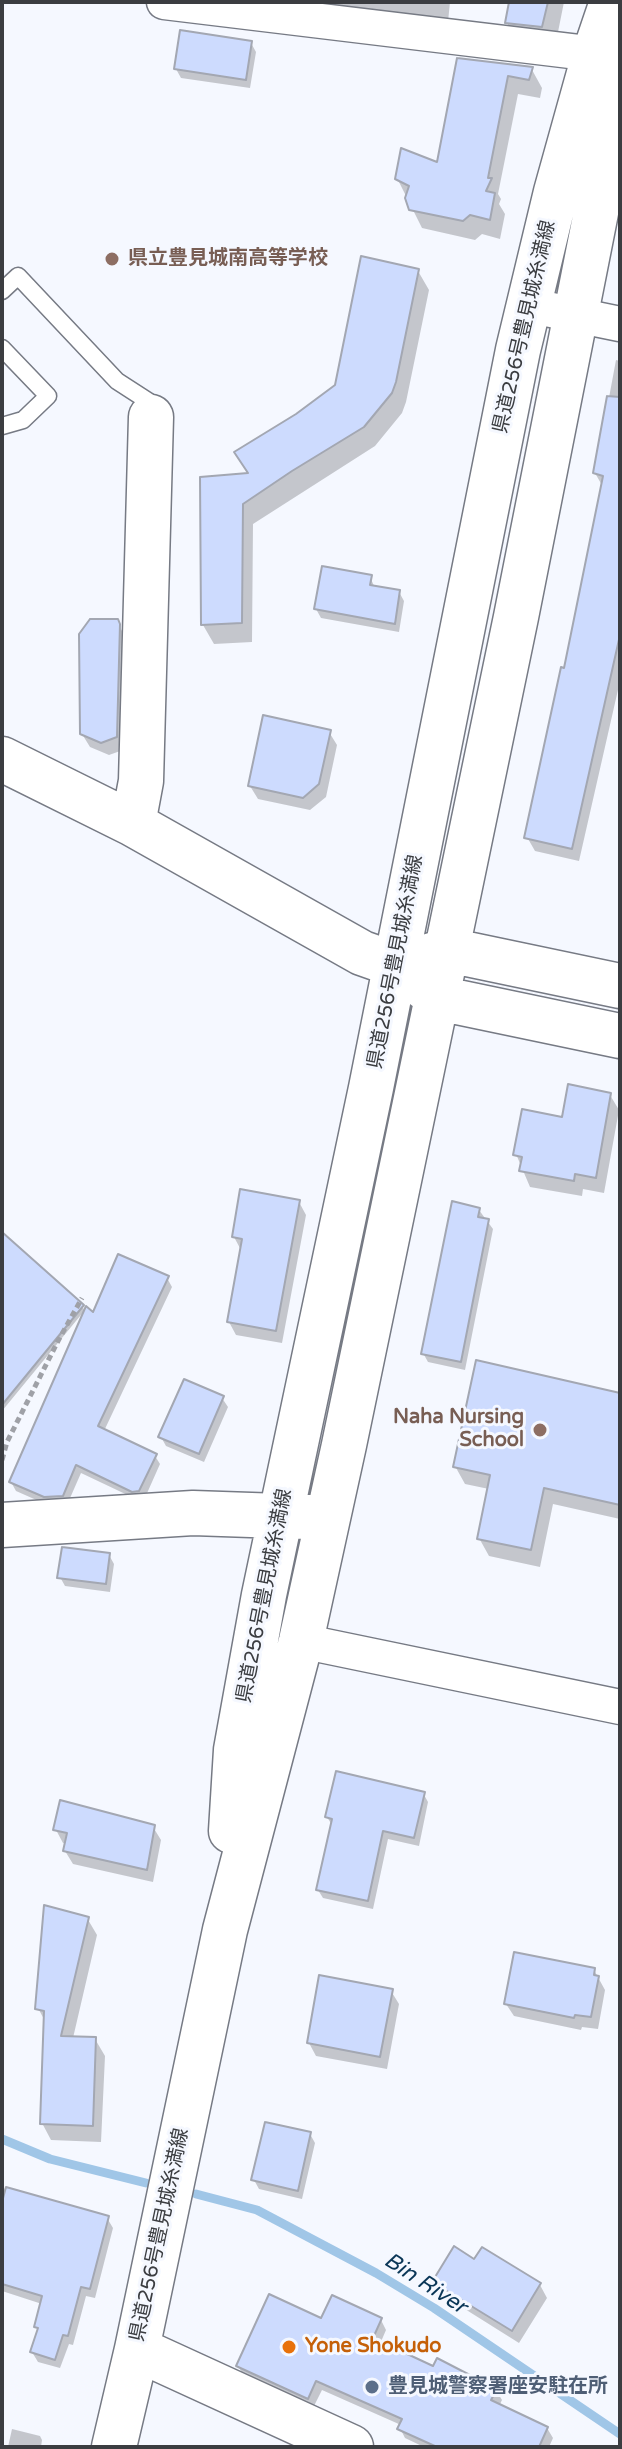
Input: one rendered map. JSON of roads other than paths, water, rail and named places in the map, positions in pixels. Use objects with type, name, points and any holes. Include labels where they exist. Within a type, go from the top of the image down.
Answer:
[{"type":"main road","name":"県道256号豊見城糸満線","points":[[225,1930],[236,1750],[280,1516],[396,965],[527,305],[607,55],[612,2]]},
{"type":"main road","name":"県道256号豊見城糸満線","points":[[114,2447],[225,1930],[301,1641],[448,950],[620,91]]},
{"type":"main road","points":[[133,824],[141,781],[151,410]]},
{"type":"main road","points":[[2,759],[133,824],[362,953],[396,965],[438,998],[620,1036]]},
{"type":"main road","points":[[396,965],[448,950],[620,986]]},
{"type":"main road","points":[[2,1525],[193,1513],[327,1518]]},
{"type":"main road","points":[[137,2349],[351,2447]]},
{"type":"street","points":[[164,2],[373,15],[607,55]]},
{"type":"street","points":[[527,305],[620,324]]},
{"type":"street","points":[[301,1641],[620,1707]]},
{"type":"lane","points":[[2,291],[18,276],[117,381],[151,410]]},
{"type":"lane","points":[[2,348],[48,396],[23,420],[2,426]]},
{"type":"waterway","name":"Bin River","points":[[2,2139],[50,2159],[146,2183]]},
{"type":"waterway","name":"Bin River","points":[[196,2194],[257,2210],[376,2273],[434,2308],[620,2434]]},
{"type":"place","name":"県立豊見城南高等学校","points":[[112,259]]},
{"type":"place","name":"Naha Nursing School","points":[[540,1430]]},
{"type":"place","name":"Yone Shokudo","points":[[289,2347]]},
{"type":"place","name":"豊見城警察署座安駐在所","points":[[372,2387]]}]
